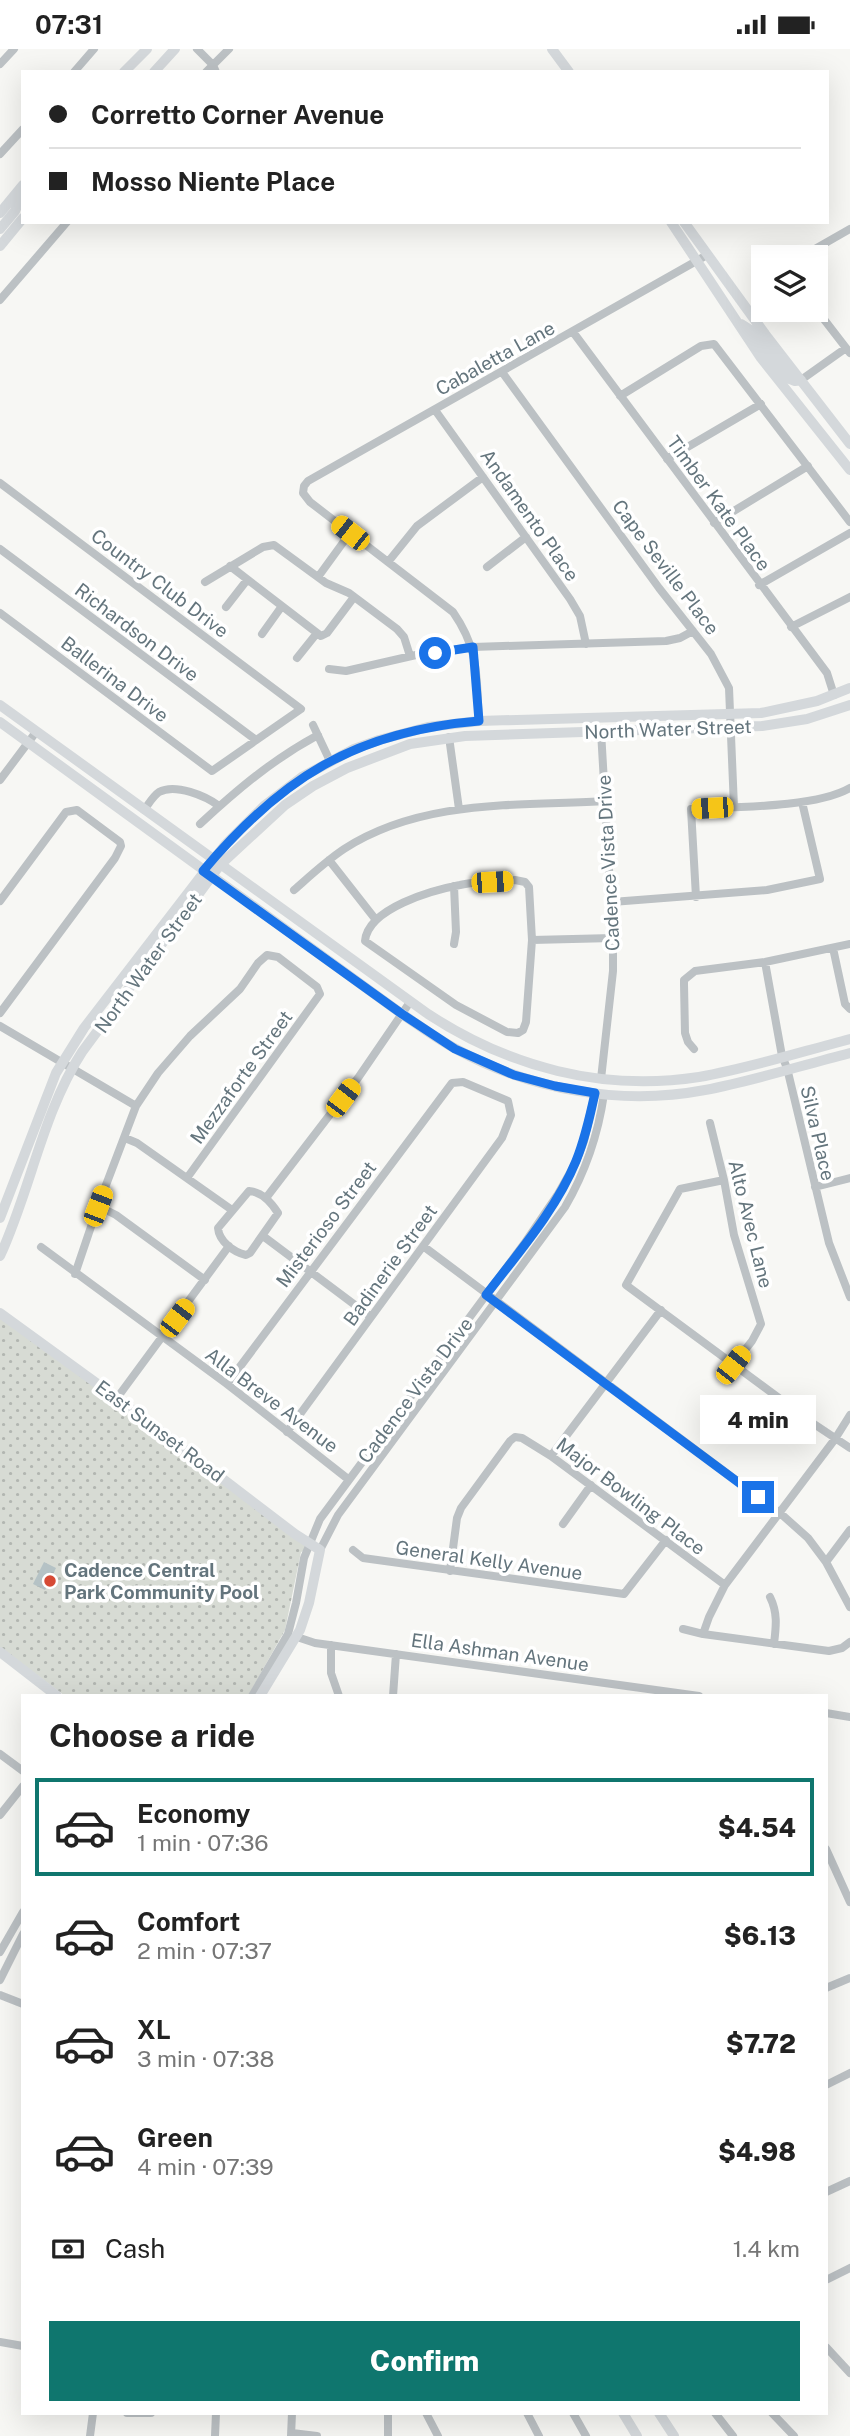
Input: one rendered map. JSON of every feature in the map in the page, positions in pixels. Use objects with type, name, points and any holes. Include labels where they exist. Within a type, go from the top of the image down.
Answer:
[{"type":"main road","points":[[126,70],[146,49]]},
{"type":"main road","points":[[156,70],[175,49]]},
{"type":"main road","points":[[552,49],[568,70]]},
{"type":"main road","points":[[0,213],[21,187]]},
{"type":"main road","points":[[0,229],[15,211],[21,197]]},
{"type":"main road","points":[[0,246],[21,220]]},
{"type":"main road","points":[[673,224],[850,444]]},
{"type":"main road","points":[[685,224],[736,321],[761,359],[850,470]]},
{"type":"main road","points":[[736,321],[752,331],[790,379],[801,380]]},
{"type":"main road","name":"North Water Street","points":[[0,1256],[37,1160],[67,1064],[84,1028],[207,874],[236,832],[302,777],[366,745],[441,725],[479,721],[780,711],[850,688]]},
{"type":"main road","points":[[762,726],[768,721],[818,709],[829,703],[834,695]]},
{"type":"main road","points":[[0,705],[410,1002],[446,1026],[491,1050],[539,1067],[601,1079],[649,1081],[699,1076],[850,1039]]},
{"type":"main road","name":"North Water Street","points":[[216,862],[285,804],[327,778],[386,752],[426,741],[450,737],[762,726],[807,719],[850,705]]},
{"type":"main road","points":[[601,731],[615,723],[642,721],[654,715]]},
{"type":"main road","points":[[0,722],[402,1014],[455,1049],[493,1067],[535,1081],[599,1094],[682,1094],[726,1086],[850,1053]]},
{"type":"main road","name":"North Water Street","points":[[0,1218],[46,1095],[67,1064]]},
{"type":"main road","points":[[535,1081],[589,1085],[596,1084],[601,1079]]},
{"type":"main road","points":[[599,1094],[649,1081]]},
{"type":"main road","name":"East Sunset Road","points":[[0,1313],[320,1550]]},
{"type":"main road","name":"Cadence Vista Drive","points":[[261,1694],[297,1637],[309,1603],[320,1550]]},
{"type":"main road","points":[[0,1652],[54,1694]]},
{"type":"main road","points":[[624,2415],[637,2436]]},
{"type":"main road","points":[[660,2415],[674,2436]]},
{"type":"street","points":[[0,64],[14,49]]},
{"type":"street","points":[[76,70],[94,49]]},
{"type":"street","points":[[197,49],[212,69],[229,49]]},
{"type":"street","points":[[0,154],[21,131]]},
{"type":"street","points":[[0,300],[64,224]]},
{"type":"street","points":[[822,245],[850,229]]},
{"type":"street","name":"Cabaletta Lane","points":[[350,533],[308,501],[303,490],[308,481],[702,258]]},
{"type":"street","points":[[801,380],[848,351],[826,322]]},
{"type":"street","name":"Timber Kate Place","points":[[573,332],[827,673],[834,695]]},
{"type":"street","points":[[620,396],[701,347],[714,344],[850,522]]},
{"type":"street","name":"Cape Seville Place","points":[[502,372],[659,588],[711,654],[729,688],[734,807]]},
{"type":"street","points":[[667,460],[761,404]]},
{"type":"street","name":"Andamento Place","points":[[435,410],[575,608],[586,644]]},
{"type":"street","points":[[714,523],[808,466]]},
{"type":"street","points":[[388,562],[417,526],[483,477]]},
{"type":"street","name":"Country Club Drive","points":[[0,483],[302,709],[256,740]]},
{"type":"street","points":[[318,577],[350,533],[453,612],[473,647],[479,721]]},
{"type":"street","points":[[759,585],[850,533]]},
{"type":"street","points":[[487,567],[526,537]]},
{"type":"street","points":[[205,582],[263,547],[271,544],[277,546],[318,577],[354,597],[401,633],[410,656]]},
{"type":"street","name":"Richardson Drive","points":[[0,549],[256,740]]},
{"type":"street","points":[[230,566],[323,636],[354,597]]},
{"type":"street","points":[[226,607],[247,580]]},
{"type":"street","points":[[791,627],[850,597]]},
{"type":"street","points":[[262,634],[282,606]]},
{"type":"street","name":"Ballerina Drive","points":[[0,613],[212,771],[256,740]]},
{"type":"street","points":[[329,669],[346,671],[410,656],[473,647],[666,642],[693,631]]},
{"type":"street","points":[[298,658],[317,633]]},
{"type":"street","points":[[313,725],[330,761]]},
{"type":"street","name":"Cadence Vista Drive","points":[[601,731],[614,938],[612,983],[601,1079]]},
{"type":"street","points":[[0,780],[36,732]]},
{"type":"street","points":[[200,824],[264,768],[318,735]]},
{"type":"street","points":[[450,737],[459,809]]},
{"type":"street","points":[[696,897],[691,809],[802,802],[843,793],[850,788]]},
{"type":"street","points":[[144,810],[158,793],[168,790],[202,795],[219,806]]},
{"type":"street","points":[[294,890],[329,860],[363,838],[420,816],[459,809],[606,801]]},
{"type":"street","points":[[612,902],[767,890],[820,879],[802,802]]},
{"type":"street","points":[[0,901],[66,812],[77,810],[116,838],[121,846],[115,858],[0,1013]]},
{"type":"street","points":[[329,860],[376,920]]},
{"type":"street","points":[[510,881],[527,884],[533,940],[526,1025],[520,1032],[507,1032],[456,1005],[365,941],[376,920],[413,898],[454,886],[510,881]]},
{"type":"street","points":[[454,886],[454,944]]},
{"type":"street","points":[[533,940],[614,938]]},
{"type":"street","points":[[694,1049],[685,1033],[684,984],[690,974],[850,944]]},
{"type":"street","points":[[833,948],[845,1004],[849,1009]]},
{"type":"street","name":"Mezzaforte Street","points":[[136,1106],[158,1073],[191,1034],[240,989],[267,955],[278,957],[317,987],[320,994],[187,1178]]},
{"type":"street","name":"Silva Place","points":[[765,962],[782,1056],[828,1243],[850,1297]]},
{"type":"street","points":[[266,1198],[359,1078],[410,1002]]},
{"type":"street","points":[[0,1026],[136,1106],[75,1273]]},
{"type":"street","name":"Badinerie Street","points":[[288,1431],[502,1138],[511,1115],[508,1101],[463,1082],[452,1083]]},
{"type":"street","name":"Misterioso Street","points":[[227,1384],[452,1083]]},
{"type":"street","name":"Cadence Vista Drive","points":[[253,1694],[280,1650],[291,1625],[301,1569],[309,1543],[324,1512],[524,1244],[570,1174],[599,1094]]},
{"type":"street","name":"Cadence Vista Drive","points":[[320,1550],[338,1514],[551,1229],[580,1181],[594,1146],[599,1094]]},
{"type":"street","name":"Alto Avec Lane","points":[[710,1123],[734,1234],[761,1324],[752,1341],[733,1365]]},
{"type":"street","points":[[125,1138],[137,1143],[232,1210]]},
{"type":"street","points":[[815,1187],[850,1178]]},
{"type":"street","points":[[724,1180],[680,1189],[626,1285],[850,1448]]},
{"type":"street","points":[[249,1191],[258,1192],[266,1198],[278,1213],[249,1255],[241,1254],[219,1237],[218,1228],[249,1191]]},
{"type":"street","points":[[98,1206],[116,1215],[205,1280]]},
{"type":"street","points":[[263,1235],[371,1317]]},
{"type":"street","points":[[117,1398],[229,1246]]},
{"type":"street","points":[[423,1246],[808,1538],[826,1562],[850,1607]]},
{"type":"street","name":"Alla Breve Avenue","points":[[41,1247],[227,1384],[348,1479]]},
{"type":"street","points":[[551,1455],[661,1310]]},
{"type":"street","points":[[703,1634],[725,1585],[835,1439],[850,1415]]},
{"type":"street","name":"Major Bowling Place","points":[[450,1571],[457,1518],[461,1508],[515,1437],[522,1438],[551,1455],[725,1585]]},
{"type":"street","points":[[563,1524],[591,1485]]},
{"type":"street","points":[[826,1562],[850,1530]]},
{"type":"street","name":"General Kelly Avenue","points":[[353,1550],[363,1558],[624,1594],[666,1540]]},
{"type":"street","points":[[769,1597],[776,1613],[774,1644]]},
{"type":"street","points":[[683,1629],[829,1651],[842,1648],[850,1641]]},
{"type":"street","name":"Ella Ashman Avenue","points":[[297,1637],[331,1645],[666,1693]]},
{"type":"street","points":[[331,1645],[331,1673],[338,1694]]},
{"type":"street","points":[[393,1694],[396,1654]]},
{"type":"street","points":[[828,1713],[850,1717]]},
{"type":"street","points":[[0,1754],[21,1770]]},
{"type":"street","points":[[0,1815],[21,1789]]},
{"type":"street","points":[[828,1853],[850,1902]]},
{"type":"street","points":[[0,1952],[21,1915]]},
{"type":"street","points":[[0,1980],[21,1938]]},
{"type":"street","points":[[828,1987],[850,1978]]},
{"type":"street","points":[[0,1995],[21,2003]]},
{"type":"street","points":[[828,2084],[850,2073]]},
{"type":"street","points":[[828,2191],[850,2181]]},
{"type":"street","points":[[828,2279],[850,2268]]},
{"type":"street","points":[[0,2342],[21,2346]]},
{"type":"street","points":[[828,2349],[849,2370]]},
{"type":"street","points":[[90,2436],[93,2415]]},
{"type":"street","points":[[215,2436],[216,2415]]},
{"type":"street","points":[[292,2415],[291,2435],[317,2436]]},
{"type":"street","points":[[388,2415],[388,2436]]},
{"type":"street","points":[[427,2415],[438,2436]]},
{"type":"street","points":[[528,2415],[539,2436]]},
{"type":"street","points":[[574,2415],[586,2436]]},
{"type":"street","points":[[717,2415],[733,2436]]},
{"type":"street","points":[[774,2415],[794,2436]]},
{"type":"shaded area","points":[[0,1316],[305,1545],[304,1551],[301,1552],[285,1630],[249,1694],[62,1694],[0,1647]]},
{"type":"water","points":[[44,1562],[56,1568],[45,1590],[33,1584]]},
{"type":"place","name":"Cadence Central Park Community Pool","points":[[50,1581]]},
{"type":"route","points":[[435,653],[473,647],[479,721],[428,727],[404,733],[379,740],[323,764],[264,806],[236,832],[203,871],[455,1049],[514,1075],[595,1093],[584,1141],[570,1174],[524,1244],[486,1295],[758,1497]]}]
